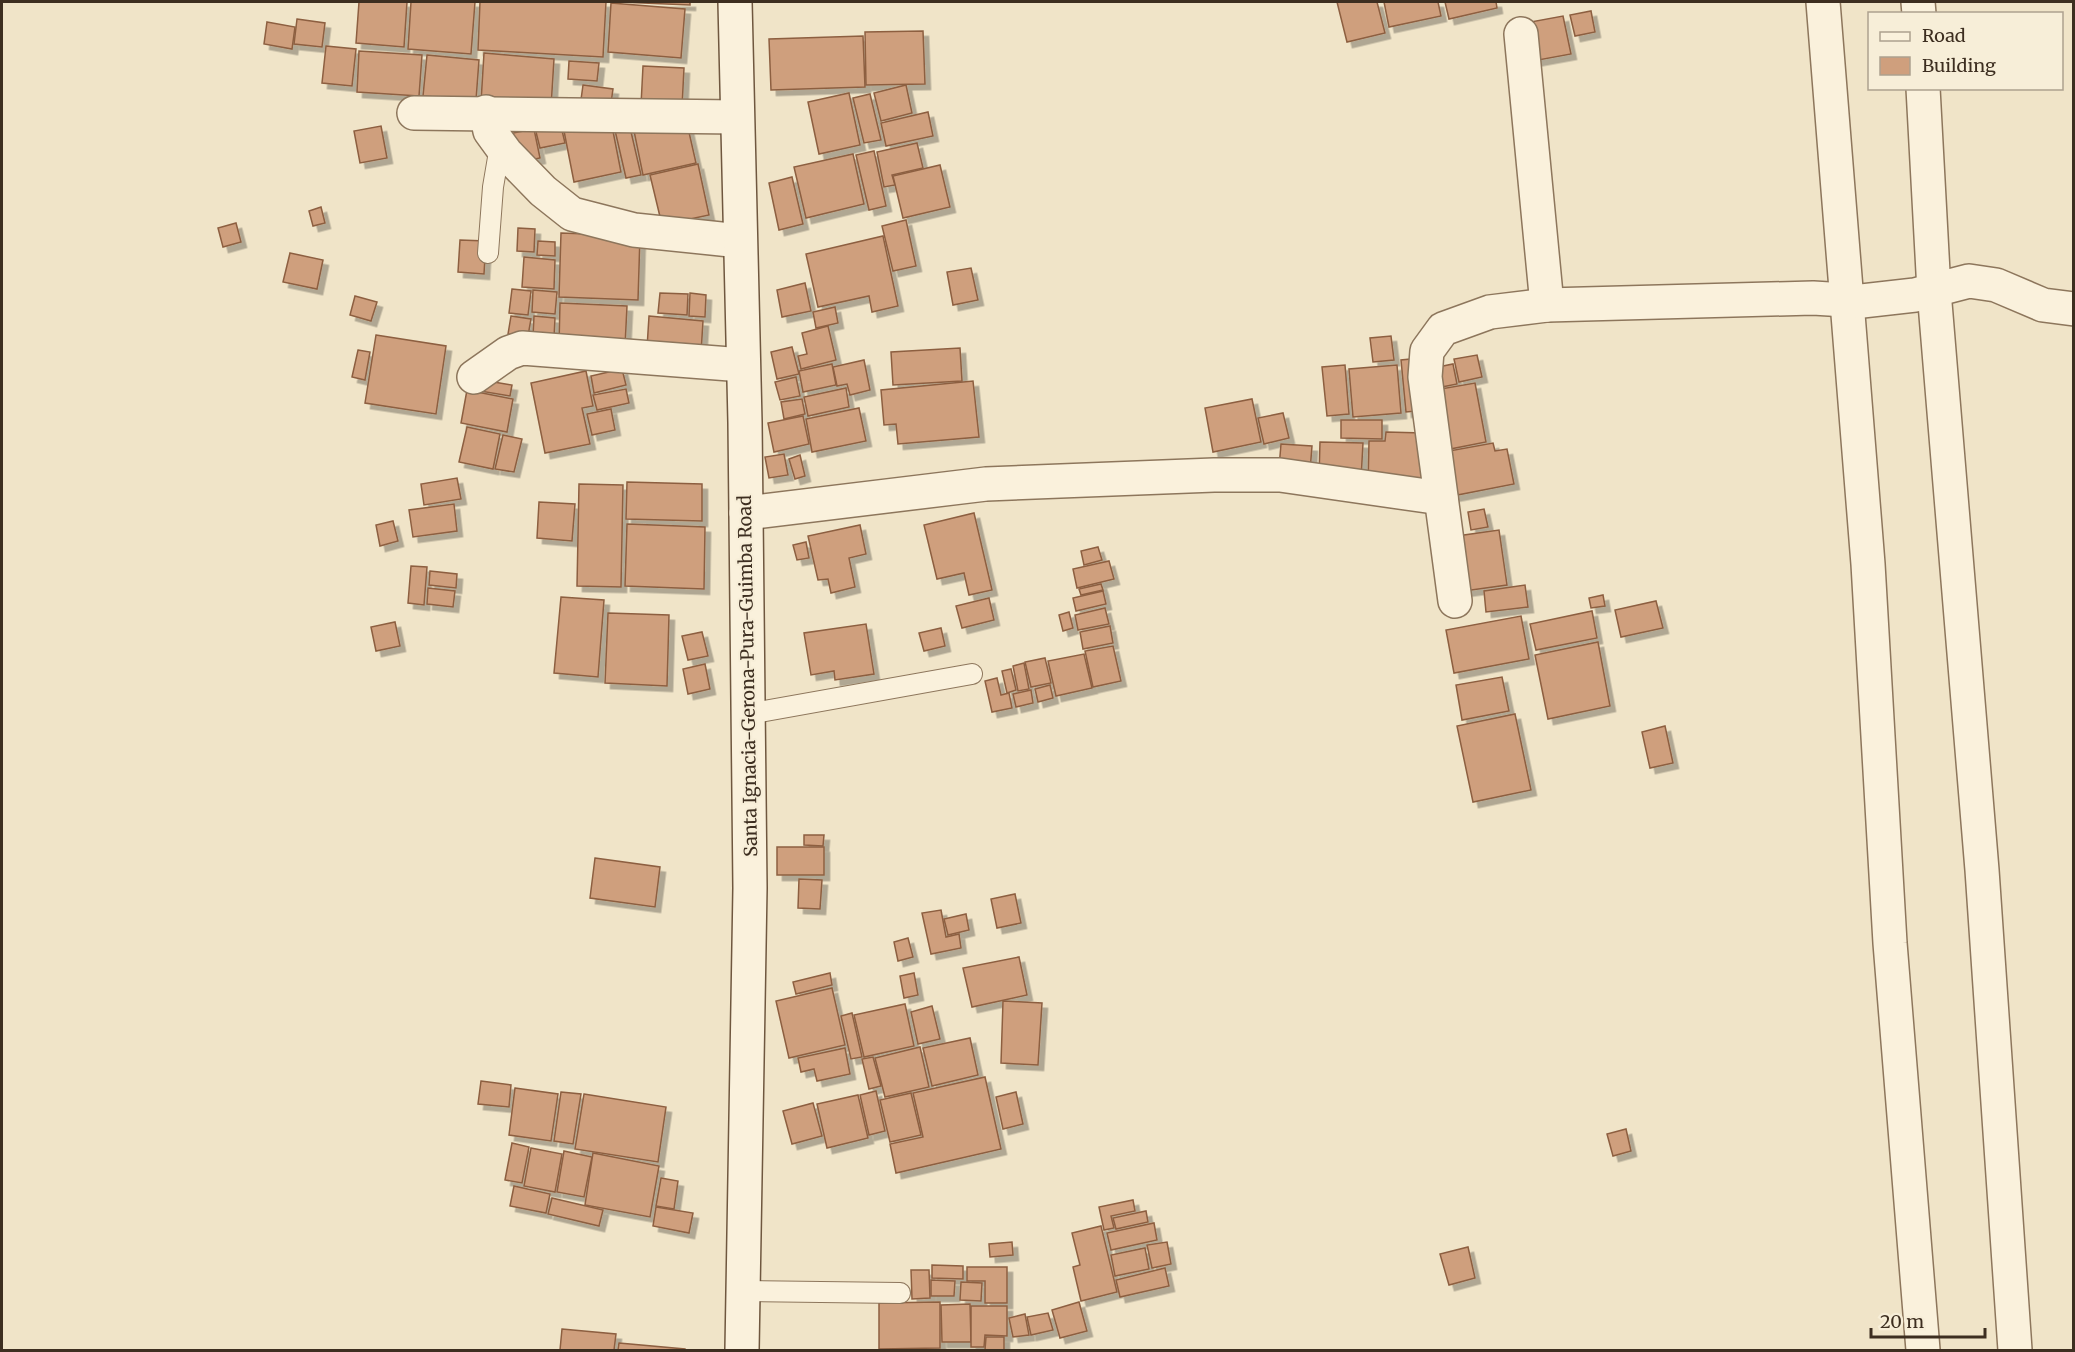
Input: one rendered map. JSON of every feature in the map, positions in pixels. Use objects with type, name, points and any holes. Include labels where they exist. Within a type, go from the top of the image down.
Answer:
[{"type":"street","name":"Santa Ignacia-Gerona-Pura-Guimba Road","points":[[735,2],[746,513],[750,888],[742,1350]]},
{"type":"street","points":[[1823,2],[1854,300],[1890,943],[1923,1350]]},
{"type":"street","points":[[1521,34],[1547,305]]},
{"type":"street","points":[[1923,90],[1925,293],[1981,858],[2015,1350]]},
{"type":"street","points":[[414,113],[486,112],[737,117]]},
{"type":"street","points":[[486,112],[490,131],[500,146],[543,191],[572,214],[634,230],[740,241]]},
{"type":"street","points":[[1455,601],[1425,377],[1427,351],[1443,329],[1490,312],[1547,305],[1813,298],[1854,300],[1925,293],[1969,281],[1984,282],[2043,305],[2073,309]]},
{"type":"street","points":[[474,377],[508,353],[522,348],[743,365]]},
{"type":"street","points":[[746,513],[986,484],[1214,475],[1280,475],[1442,498]]},
{"type":"lane","points":[[488,253],[492,187],[500,146]]},
{"type":"lane","points":[[748,714],[972,674]]},
{"type":"lane","points":[[743,1291],[900,1293]]},
{"type":"building","points":[[359,2],[407,2],[404,47],[356,43]]},
{"type":"building","points":[[411,2],[475,2],[471,54],[408,49]]},
{"type":"building","points":[[480,2],[606,2],[603,57],[478,50]]},
{"type":"building","points":[[619,2],[690,2],[690,5]]},
{"type":"building","points":[[1337,2],[1377,2],[1385,33],[1347,42]]},
{"type":"building","points":[[1384,2],[1438,2],[1441,16],[1389,27]]},
{"type":"building","points":[[1445,2],[1496,2],[1497,8],[1449,19]]},
{"type":"building","points":[[611,3],[685,9],[681,58],[608,52]]},
{"type":"building","points":[[1591,11],[1595,32],[1575,36],[1570,15]]},
{"type":"building","points":[[1563,16],[1571,54],[1533,61],[1525,23]]},
{"type":"building","points":[[297,19],[325,23],[322,47],[294,44]]},
{"type":"building","points":[[267,22],[295,27],[292,49],[264,44]]},
{"type":"building","points":[[923,31],[925,84],[866,85],[865,32]]},
{"type":"building","points":[[863,36],[865,87],[771,90],[769,39]]},
{"type":"building","points":[[326,46],[356,49],[352,86],[322,83]]},
{"type":"building","points":[[359,51],[422,55],[419,96],[357,92]]},
{"type":"building","points":[[484,53],[554,59],[551,107],[481,102]]},
{"type":"building","points":[[427,55],[479,60],[476,100],[423,96]]},
{"type":"building","points":[[569,61],[599,63],[597,81],[568,79]]},
{"type":"building","points":[[643,66],[684,68],[682,107],[641,105]]},
{"type":"building","points":[[583,85],[613,89],[610,110],[580,107]]},
{"type":"building","points":[[906,85],[912,113],[881,121],[874,93]]},
{"type":"building","points":[[849,93],[860,145],[819,154],[808,102]]},
{"type":"building","points":[[870,94],[881,140],[864,143],[853,98]]},
{"type":"building","points":[[928,112],[933,136],[886,146],[881,123]]},
{"type":"building","points":[[559,118],[565,143],[540,148],[534,124]]},
{"type":"building","points":[[686,119],[696,163],[643,175],[634,131]]},
{"type":"building","points":[[611,121],[621,172],[574,182],[564,131]]},
{"type":"building","points":[[629,123],[641,175],[626,178],[614,126]]},
{"type":"building","points":[[381,126],[387,158],[360,163],[354,131]]},
{"type":"building","points":[[534,129],[540,158],[520,162],[513,133]]},
{"type":"building","points":[[917,143],[923,168],[892,175],[895,185],[884,187],[877,152]]},
{"type":"building","points":[[874,151],[886,206],[869,210],[856,155]]},
{"type":"building","points":[[853,154],[864,204],[806,218],[794,167]]},
{"type":"building","points":[[698,164],[709,215],[662,225],[650,175]]},
{"type":"building","points":[[940,165],[950,207],[903,218],[893,176]]},
{"type":"building","points":[[792,177],[803,224],[779,230],[769,183]]},
{"type":"building","points":[[321,207],[325,223],[313,226],[309,211]]},
{"type":"building","points":[[906,220],[916,266],[893,271],[882,226]]},
{"type":"building","points":[[236,223],[241,242],[223,247],[218,228]]},
{"type":"building","points":[[518,228],[535,229],[534,252],[517,251]]},
{"type":"building","points":[[561,233],[640,236],[638,300],[559,297]]},
{"type":"building","points":[[883,236],[898,306],[872,312],[869,296],[818,307],[806,254]]},
{"type":"building","points":[[460,240],[486,241],[484,274],[458,272]]},
{"type":"building","points":[[538,241],[555,242],[555,256],[537,255]]},
{"type":"building","points":[[290,253],[323,260],[317,289],[283,282]]},
{"type":"building","points":[[524,257],[555,260],[554,289],[522,287]]},
{"type":"building","points":[[971,268],[978,300],[953,305],[947,272]]},
{"type":"building","points":[[805,283],[811,311],[782,317],[777,290]]},
{"type":"building","points":[[512,289],[531,291],[528,315],[509,313]]},
{"type":"building","points":[[533,290],[557,292],[555,314],[532,312]]},
{"type":"building","points":[[660,293],[688,294],[687,315],[658,313]]},
{"type":"building","points":[[690,293],[706,295],[705,317],[689,316]]},
{"type":"building","points":[[355,296],[377,302],[371,321],[350,315]]},
{"type":"building","points":[[560,303],[627,306],[625,346],[559,344]]},
{"type":"building","points":[[835,307],[838,323],[816,328],[813,312]]},
{"type":"building","points":[[511,316],[531,319],[528,336],[508,334]]},
{"type":"building","points":[[534,316],[555,318],[554,338],[533,336]]},
{"type":"building","points":[[649,316],[703,321],[701,353],[647,348]]},
{"type":"building","points":[[828,326],[836,360],[801,369],[798,356],[807,354],[802,333]]},
{"type":"building","points":[[376,335],[446,346],[436,414],[365,403]]},
{"type":"building","points":[[1391,336],[1394,360],[1373,362],[1370,338]]},
{"type":"building","points":[[792,347],[799,374],[777,379],[771,352]]},
{"type":"building","points":[[960,348],[962,381],[893,385],[891,352]]},
{"type":"building","points":[[358,350],[370,352],[365,380],[352,377]]},
{"type":"building","points":[[1477,355],[1482,377],[1459,382],[1454,359]]},
{"type":"building","points":[[1420,358],[1426,410],[1406,412],[1401,360]]},
{"type":"building","points":[[864,360],[870,390],[850,395],[847,384],[837,386],[833,367]]},
{"type":"building","points":[[832,364],[836,385],[803,392],[799,371]]},
{"type":"building","points":[[1453,364],[1457,384],[1432,389],[1428,369]]},
{"type":"building","points":[[1345,365],[1349,414],[1327,416],[1322,367]]},
{"type":"building","points":[[1397,365],[1401,413],[1353,417],[1349,369]]},
{"type":"building","points":[[622,369],[626,385],[594,393],[591,376]]},
{"type":"building","points":[[586,371],[593,406],[582,408],[590,444],[545,453],[531,383]]},
{"type":"building","points":[[796,377],[800,396],[780,400],[775,382]]},
{"type":"building","points":[[476,379],[512,385],[510,396],[474,390]]},
{"type":"building","points":[[973,381],[979,437],[898,444],[896,424],[884,425],[881,390]]},
{"type":"building","points":[[1475,383],[1486,442],[1440,451],[1429,391]]},
{"type":"building","points":[[846,388],[849,407],[808,416],[804,397]]},
{"type":"building","points":[[626,389],[629,403],[597,410],[593,395]]},
{"type":"building","points":[[467,390],[513,399],[507,432],[461,423]]},
{"type":"building","points":[[802,399],[805,414],[784,419],[781,402]]},
{"type":"building","points":[[1252,399],[1261,442],[1213,452],[1205,408]]},
{"type":"building","points":[[859,408],[866,441],[812,452],[806,419]]},
{"type":"building","points":[[611,409],[615,430],[592,435],[587,414]]},
{"type":"building","points":[[1283,413],[1289,438],[1264,444],[1258,418]]},
{"type":"building","points":[[803,416],[809,444],[774,452],[768,423]]},
{"type":"building","points":[[1341,420],[1382,420],[1382,439],[1341,438]]},
{"type":"building","points":[[467,427],[500,434],[493,469],[459,462]]},
{"type":"building","points":[[1386,432],[1423,433],[1422,486],[1368,485],[1369,441],[1385,441]]},
{"type":"building","points":[[503,435],[522,439],[514,472],[495,469]]},
{"type":"building","points":[[1320,442],[1363,443],[1361,479],[1319,477]]},
{"type":"building","points":[[1493,443],[1495,451],[1507,449],[1514,484],[1447,497],[1438,453]]},
{"type":"building","points":[[1281,444],[1312,446],[1310,471],[1279,468]]},
{"type":"building","points":[[784,454],[788,475],[769,478],[765,457]]},
{"type":"building","points":[[800,455],[805,476],[795,479],[789,459]]},
{"type":"building","points":[[457,478],[461,499],[424,505],[421,484]]},
{"type":"building","points":[[627,482],[702,484],[702,521],[626,519]]},
{"type":"building","points":[[579,484],[623,485],[621,587],[577,586]]},
{"type":"building","points":[[539,502],[575,504],[572,541],[537,538]]},
{"type":"building","points":[[454,504],[457,531],[413,537],[409,510]]},
{"type":"building","points":[[1484,509],[1488,527],[1471,530],[1468,512]]},
{"type":"building","points":[[974,513],[992,590],[969,595],[964,573],[937,579],[924,525]]},
{"type":"building","points":[[393,521],[398,541],[380,546],[376,525]]},
{"type":"building","points":[[627,524],[705,527],[704,589],[625,586]]},
{"type":"building","points":[[860,525],[866,554],[849,558],[855,587],[831,593],[828,579],[818,580],[808,536]]},
{"type":"building","points":[[1499,530],[1507,585],[1457,592],[1450,537]]},
{"type":"building","points":[[806,542],[809,558],[797,560],[793,545]]},
{"type":"building","points":[[1098,547],[1102,560],[1084,565],[1081,551]]},
{"type":"building","points":[[1109,561],[1114,579],[1077,588],[1073,569]]},
{"type":"building","points":[[411,566],[427,567],[424,605],[408,603]]},
{"type":"building","points":[[430,571],[457,574],[456,588],[429,585]]},
{"type":"building","points":[[1101,584],[1103,590],[1081,595],[1079,589]]},
{"type":"building","points":[[1525,585],[1528,607],[1486,612],[1484,591]]},
{"type":"building","points":[[428,588],[455,591],[453,607],[427,604]]},
{"type":"building","points":[[1103,591],[1106,604],[1076,611],[1073,598]]},
{"type":"building","points":[[1603,595],[1605,606],[1591,608],[1589,598]]},
{"type":"building","points":[[561,597],[604,600],[598,677],[554,673]]},
{"type":"building","points":[[989,598],[994,620],[962,628],[956,606]]},
{"type":"building","points":[[1656,601],[1663,628],[1621,637],[1615,610]]},
{"type":"building","points":[[1105,608],[1109,624],[1078,630],[1075,615]]},
{"type":"building","points":[[1592,611],[1597,638],[1536,650],[1530,624]]},
{"type":"building","points":[[1069,612],[1073,628],[1063,631],[1059,615]]},
{"type":"building","points":[[608,613],[669,615],[667,686],[605,683]]},
{"type":"building","points":[[1521,616],[1529,659],[1454,673],[1446,630]]},
{"type":"building","points":[[395,622],[400,646],[376,651],[371,627]]},
{"type":"building","points":[[866,624],[874,674],[835,680],[834,671],[811,675],[804,633]]},
{"type":"building","points":[[1110,626],[1113,643],[1083,649],[1080,632]]},
{"type":"building","points":[[941,628],[945,646],[924,651],[919,633]]},
{"type":"building","points":[[702,632],[708,656],[688,660],[682,636]]},
{"type":"building","points":[[1598,642],[1610,706],[1548,719],[1535,655]]},
{"type":"building","points":[[1113,646],[1121,681],[1093,687],[1085,651]]},
{"type":"building","points":[[1084,654],[1092,688],[1056,696],[1048,661]]},
{"type":"building","points":[[1045,658],[1051,683],[1031,687],[1025,662]]},
{"type":"building","points":[[1024,663],[1029,689],[1018,691],[1013,666]]},
{"type":"building","points":[[705,664],[710,689],[688,694],[683,669]]},
{"type":"building","points":[[1011,669],[1016,690],[1007,693],[1002,671]]},
{"type":"building","points":[[1502,677],[1509,711],[1462,720],[1456,685]]},
{"type":"building","points":[[997,678],[1001,695],[1009,693],[1012,708],[992,712],[985,681]]},
{"type":"building","points":[[1050,685],[1053,698],[1038,702],[1035,689]]},
{"type":"building","points":[[1031,690],[1033,703],[1016,707],[1013,694]]},
{"type":"building","points":[[1515,714],[1531,790],[1473,802],[1457,726]]},
{"type":"building","points":[[1665,726],[1673,763],[1650,768],[1642,732]]},
{"type":"building","points":[[804,835],[824,835],[823,846],[804,845]]},
{"type":"building","points":[[777,847],[824,847],[824,875],[777,875]]},
{"type":"building","points":[[595,858],[660,867],[655,907],[590,898]]},
{"type":"building","points":[[799,879],[822,880],[820,909],[798,908]]},
{"type":"building","points":[[1015,894],[1021,923],[997,928],[991,899]]},
{"type":"building","points":[[941,910],[946,937],[959,934],[961,948],[931,954],[922,913]]},
{"type":"building","points":[[966,914],[969,930],[948,935],[944,919]]},
{"type":"building","points":[[908,938],[913,957],[898,961],[894,942]]},
{"type":"building","points":[[1019,957],[1027,995],[972,1007],[963,968]]},
{"type":"building","points":[[830,973],[832,985],[796,994],[793,982]]},
{"type":"building","points":[[914,973],[918,995],[904,998],[900,976]]},
{"type":"building","points":[[832,988],[845,1045],[789,1058],[776,1001]]},
{"type":"building","points":[[1003,1001],[1042,1003],[1038,1065],[1001,1063]]},
{"type":"building","points":[[905,1004],[914,1046],[864,1057],[854,1015]]},
{"type":"building","points":[[932,1006],[940,1039],[918,1044],[911,1012]]},
{"type":"building","points":[[852,1013],[862,1057],[851,1059],[841,1016]]},
{"type":"building","points":[[970,1038],[978,1075],[932,1086],[923,1048]]},
{"type":"building","points":[[920,1047],[929,1087],[885,1097],[875,1058]]},
{"type":"building","points":[[845,1048],[850,1074],[817,1081],[814,1069],[801,1072],[798,1058]]},
{"type":"building","points":[[873,1057],[881,1086],[869,1089],[862,1059]]},
{"type":"building","points":[[985,1077],[1001,1149],[896,1173],[890,1144],[923,1137],[913,1093]]},
{"type":"building","points":[[481,1081],[511,1085],[509,1107],[478,1104]]},
{"type":"building","points":[[515,1088],[558,1094],[551,1141],[509,1135]]},
{"type":"building","points":[[876,1091],[885,1131],[869,1135],[860,1095]]},
{"type":"building","points":[[561,1092],[581,1094],[573,1144],[554,1141]]},
{"type":"building","points":[[1016,1092],[1023,1124],[1003,1129],[996,1097]]},
{"type":"building","points":[[911,1093],[921,1135],[890,1142],[880,1100]]},
{"type":"building","points":[[584,1094],[666,1107],[658,1162],[575,1149]]},
{"type":"building","points":[[858,1095],[868,1138],[827,1148],[817,1104]]},
{"type":"building","points":[[813,1103],[822,1136],[792,1144],[783,1111]]},
{"type":"building","points":[[1626,1129],[1631,1151],[1613,1156],[1607,1134]]},
{"type":"building","points":[[512,1143],[529,1147],[522,1183],[505,1180]]},
{"type":"building","points":[[531,1148],[562,1154],[555,1192],[524,1186]]},
{"type":"building","points":[[564,1151],[592,1157],[584,1197],[557,1192]]},
{"type":"building","points":[[593,1153],[659,1166],[650,1217],[585,1205]]},
{"type":"building","points":[[661,1178],[678,1181],[674,1209],[656,1206]]},
{"type":"building","points":[[514,1186],[550,1194],[546,1213],[510,1206]]},
{"type":"building","points":[[552,1198],[603,1210],[599,1226],[548,1214]]},
{"type":"building","points":[[1133,1200],[1135,1211],[1111,1216],[1114,1228],[1104,1230],[1099,1207]]},
{"type":"building","points":[[656,1207],[693,1213],[689,1233],[653,1226]]},
{"type":"building","points":[[1146,1211],[1148,1222],[1116,1229],[1113,1218]]},
{"type":"building","points":[[1154,1223],[1157,1240],[1111,1250],[1107,1233]]},
{"type":"building","points":[[1101,1226],[1117,1292],[1081,1301],[1073,1267],[1080,1265],[1072,1233]]},
{"type":"building","points":[[1012,1242],[1013,1255],[990,1257],[989,1244]]},
{"type":"building","points":[[1167,1242],[1171,1264],[1152,1268],[1147,1245]]},
{"type":"building","points":[[1468,1247],[1475,1278],[1449,1285],[1440,1254]]},
{"type":"building","points":[[1145,1248],[1149,1269],[1115,1276],[1111,1255]]},
{"type":"building","points":[[932,1265],[963,1266],[963,1279],[932,1278]]},
{"type":"building","points":[[967,1267],[1007,1267],[1007,1303],[985,1303],[985,1281],[967,1281]]},
{"type":"building","points":[[1165,1268],[1169,1286],[1120,1297],[1116,1280]]},
{"type":"building","points":[[911,1270],[929,1270],[930,1298],[912,1299]]},
{"type":"building","points":[[931,1280],[955,1281],[954,1296],[931,1296]]},
{"type":"building","points":[[961,1282],[982,1283],[981,1301],[960,1300]]},
{"type":"building","points":[[940,1302],[940,1348],[879,1349],[879,1303]]},
{"type":"building","points":[[1079,1302],[1087,1331],[1060,1338],[1052,1310]]},
{"type":"building","points":[[970,1304],[971,1342],[942,1342],[941,1305]]},
{"type":"building","points":[[971,1306],[1007,1306],[1007,1336],[985,1335],[984,1347],[971,1347]]},
{"type":"building","points":[[1048,1313],[1053,1330],[1031,1335],[1027,1317]]},
{"type":"building","points":[[1025,1314],[1029,1335],[1013,1337],[1009,1318]]},
{"type":"building","points":[[562,1329],[616,1334],[614,1350],[560,1350]]},
{"type":"building","points":[[986,1337],[1004,1337],[1004,1350],[985,1350]]},
{"type":"building","points":[[619,1343],[685,1349],[685,1350],[618,1350]]}]
